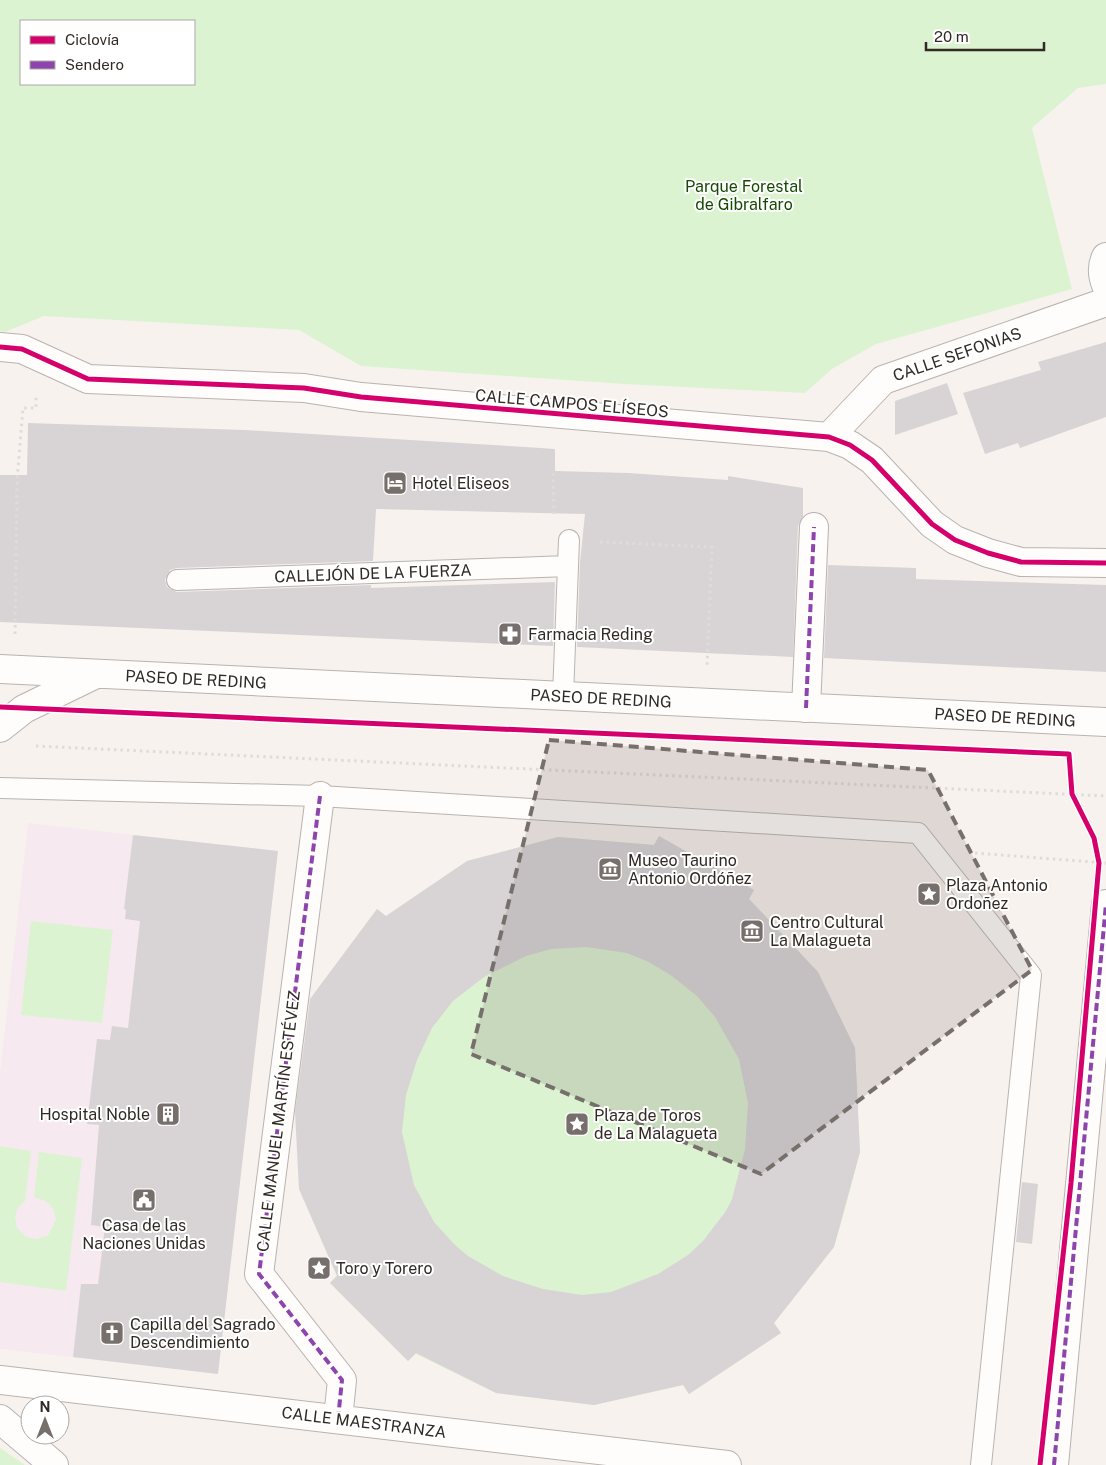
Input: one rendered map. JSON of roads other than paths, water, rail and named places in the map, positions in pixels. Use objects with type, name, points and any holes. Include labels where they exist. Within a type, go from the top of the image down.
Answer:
[{"type":"street","points":[[1106,257],[1102,264],[1102,275],[1106,285]]},
{"type":"street","name":"CALLE SEFONIAS","points":[[829,437],[883,380],[1106,302]]},
{"type":"street","name":"CALLE CAMPOS ELÍSEOS","points":[[0,347],[22,349],[88,379],[304,388],[361,397],[829,437],[850,445],[872,460],[932,524],[955,540],[988,553],[1021,562],[1106,563]]},
{"type":"street","points":[[806,708],[814,527]]},
{"type":"street","name":"PASEO DE REDING","points":[[7,670],[1106,722]]},
{"type":"street","points":[[0,728],[24,709],[96,674]]},
{"type":"street","name":"CALLE MANUEL MARTÍN ESTÉVEZ","points":[[320,796],[259,1274],[342,1380],[338,1419]]},
{"type":"street","points":[[1054,1465],[1106,904]]},
{"type":"street","name":"CALLE MAESTRANZA","points":[[0,1380],[338,1419],[538,1454],[727,1465]]},
{"type":"street","points":[[0,1420],[54,1465]]},
{"type":"lane","points":[[563,696],[569,540]]},
{"type":"lane","name":"CALLEJÓN DE LA FUERZA","points":[[177,580],[568,566]]},
{"type":"lane","points":[[0,788],[320,796],[918,833],[1031,975],[982,1465]]},
{"type":"place","name":"Hotel Eliseos","points":[[395,483]]},
{"type":"place","name":"Farmacia Reding","points":[[510,634]]},
{"type":"place","name":"Museo Taurino Antonio Ordóñez","points":[[610,869]]},
{"type":"place","name":"Plaza Antonio Ordoñez","points":[[929,894]]},
{"type":"place","name":"Centro Cultural La Malagueta","points":[[752,931]]},
{"type":"place","name":"Hospital Noble","points":[[168,1114]]},
{"type":"place","name":"Plaza de Toros de La Malagueta","points":[[577,1124]]},
{"type":"place","name":"Casa de las Naciones Unidas","points":[[144,1200]]},
{"type":"place","name":"Toro y Torero","points":[[319,1268]]},
{"type":"place","name":"Capilla del Sagrado Descendimiento","points":[[112,1333]]},
{"type":"park label","name":"Parque Forestal de Gibralfaro","points":[[744,195]]}]
